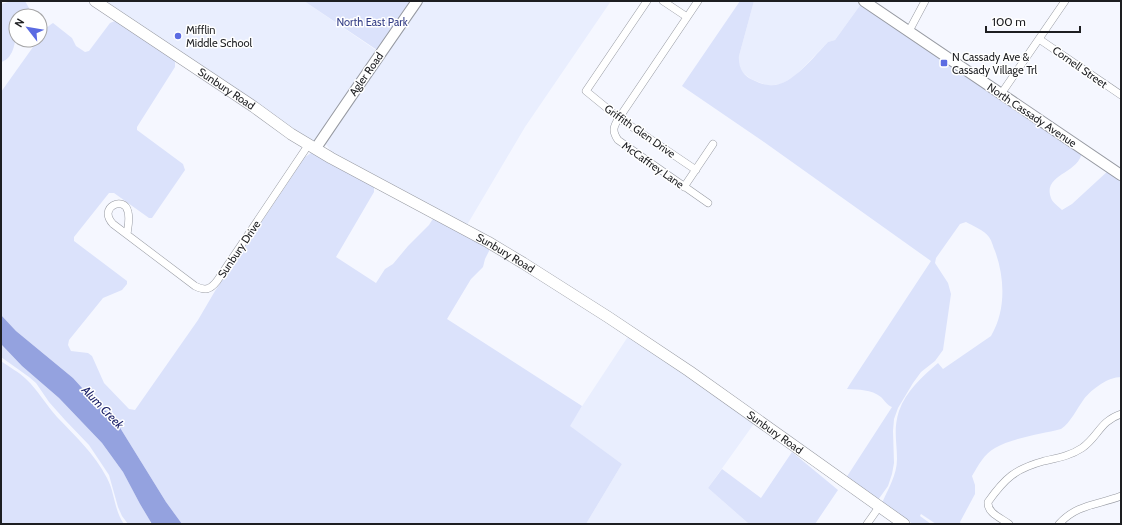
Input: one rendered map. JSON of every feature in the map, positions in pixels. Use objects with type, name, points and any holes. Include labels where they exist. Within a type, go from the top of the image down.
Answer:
[{"type":"main road","name":"Sunbury Road","points":[[95,1],[289,132],[331,158],[488,242],[557,285],[690,371],[904,524]]},
{"type":"main road","name":"Agler Road","points":[[313,146],[344,106],[417,1]]},
{"type":"main road","name":"North Cassady Avenue","points":[[864,1],[1121,175]]},
{"type":"street","name":"Griffith Glen Drive","points":[[648,1],[586,91],[619,118],[696,170]]},
{"type":"street","points":[[663,1],[687,17]]},
{"type":"street","points":[[619,118],[698,1]]},
{"type":"street","points":[[909,31],[925,1]]},
{"type":"street","points":[[1001,94],[1064,1]]},
{"type":"street","name":"Cornell Street","points":[[1039,39],[1121,95]]},
{"type":"street","name":"McCaffrey Lane","points":[[619,118],[614,128],[614,135],[618,140],[708,203]]},
{"type":"street","points":[[684,187],[713,144]]},
{"type":"street","name":"Sunbury Drive","points":[[127,234],[195,286],[201,289],[209,289],[214,286],[313,146]]},
{"type":"street","points":[[1009,524],[989,510],[988,506],[988,502],[1005,480],[1030,465],[1066,456],[1081,448],[1106,422],[1121,414]]},
{"type":"street","points":[[1059,524],[1068,515],[1075,511],[1121,496]]},
{"type":"street","points":[[867,524],[879,506]]},
{"type":"shaded area","points":[[101,1],[304,1],[383,55],[420,1],[611,1],[525,127],[467,225],[332,153],[326,144],[326,141],[314,147]]},
{"type":"shaded area","points":[[754,1],[856,1],[861,4],[835,40],[828,42],[794,77],[781,84],[768,86],[751,79],[742,72],[738,64]]},
{"type":"shaded area","points":[[631,332],[758,418],[708,488],[749,524],[586,524],[622,464],[569,426]]},
{"type":"green space","points":[[12,1],[25,1],[29,8],[8,8],[8,48],[13,48],[11,55],[1,62],[1,4]]},
{"type":"green space","name":"North East Park","points":[[304,1],[411,1],[377,50]]},
{"type":"green space","points":[[740,1],[754,1],[739,56],[742,71],[746,76],[753,80],[768,85],[776,85],[793,77],[809,63],[828,42],[835,40],[861,4],[1082,152],[1075,165],[1056,179],[1052,184],[1050,190],[1051,198],[1062,210],[1072,204],[1109,170],[1121,178],[1121,377],[1106,381],[1091,391],[1068,423],[1061,429],[1009,442],[991,451],[982,460],[972,476],[975,485],[975,494],[960,522],[961,524],[936,524],[921,514],[920,516],[931,524],[913,524],[882,503],[896,471],[896,424],[899,411],[906,397],[920,379],[938,363],[943,369],[991,336],[996,326],[1001,305],[1002,283],[1001,272],[991,240],[984,232],[966,222],[960,224],[936,258],[935,263],[948,283],[951,294],[943,350],[935,361],[921,372],[898,408],[894,419],[894,463],[892,474],[888,486],[878,500],[846,478],[892,407],[877,394],[865,390],[847,389],[931,261],[764,142],[682,86]]},
{"type":"green space","points":[[115,21],[175,60],[175,67],[137,127],[137,130],[183,164],[185,170],[152,218],[149,218],[114,193],[109,193],[74,237],[74,241],[127,281],[127,284],[122,290],[103,298],[69,340],[68,345],[71,351],[88,353],[92,356],[104,383],[129,409],[135,410],[198,320],[215,291],[305,157],[311,153],[315,153],[374,187],[374,192],[336,257],[376,283],[385,269],[393,264],[429,225],[434,217],[490,249],[483,267],[471,279],[447,319],[582,406],[570,426],[622,464],[586,524],[182,524],[166,502],[114,418],[93,400],[73,378],[16,331],[1,315],[1,92],[32,48],[48,48],[48,27],[53,23],[72,38],[76,46],[85,52],[89,51],[110,23]]},
{"type":"green space","points":[[1,344],[22,366],[59,398],[102,443],[123,472],[151,522],[148,524],[128,524],[118,507],[109,475],[89,445],[49,402],[36,383],[1,357]]},
{"type":"green space","points":[[1,361],[30,383],[96,461],[110,484],[118,513],[124,524],[1,524]]},
{"type":"green space","points":[[792,452],[838,490],[815,524],[749,524],[708,488],[722,469],[761,498]]},
{"type":"water","points":[[1,315],[16,331],[73,378],[93,400],[114,418],[166,502],[182,524],[152,524],[123,472],[102,443],[59,398],[22,366],[1,344]]},
{"type":"place","name":"Mifflin Middle School","points":[[178,36]]},
{"type":"place","name":"N Cassady Ave & Cassady Village Trl","points":[[944,63]]},
{"type":"water label","name":"Alum Creek","points":[[103,407]]}]
